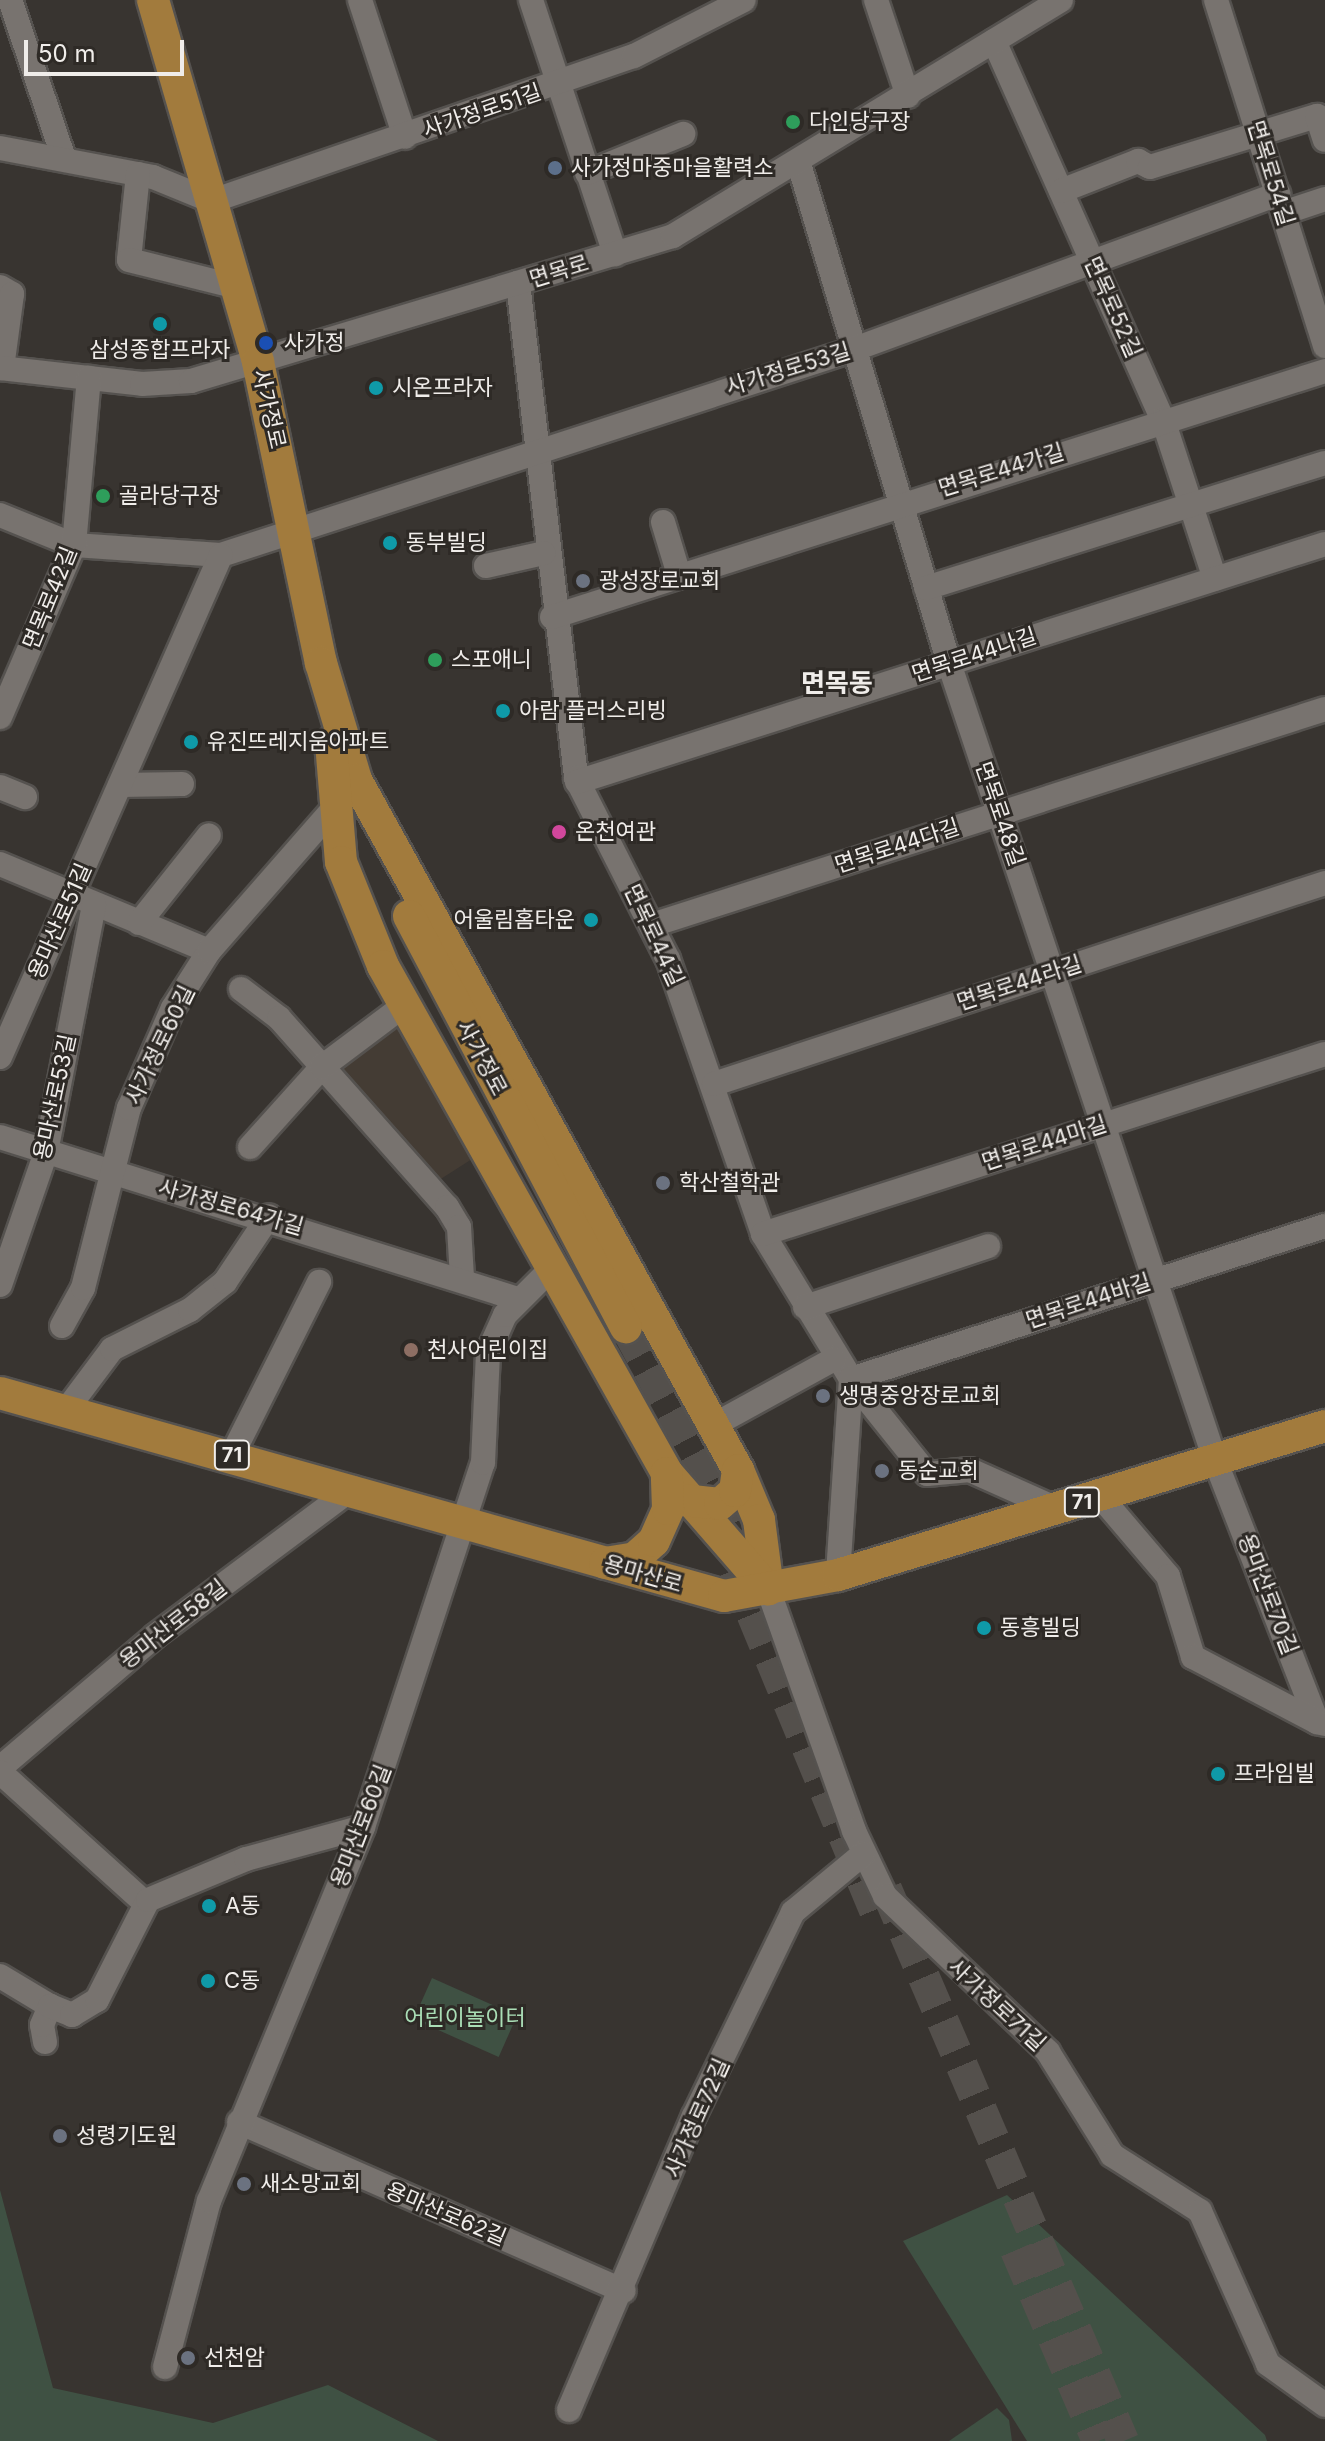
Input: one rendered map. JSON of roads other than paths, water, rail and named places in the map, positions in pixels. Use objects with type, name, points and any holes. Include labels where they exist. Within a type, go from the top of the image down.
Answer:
[{"type":"main road","name":"사가정로","points":[[153,0],[258,362],[326,684]]},
{"type":"main road","points":[[326,684],[356,780],[738,1470],[759,1520],[768,1589]]},
{"type":"main road","points":[[326,684],[338,816],[352,898],[550,1270],[675,1486],[768,1589]]},
{"type":"main road","name":"사가정로","points":[[338,816],[418,996],[618,1332],[441,981],[356,780]]},
{"type":"main road","name":"용마산로","points":[[0,1393],[353,1488],[708,1594],[768,1589],[838,1575],[1325,1426]]},
{"type":"main road","points":[[675,1486],[720,1504],[735,1491],[738,1470]]},
{"type":"main road","points":[[605,1563],[635,1558],[654,1541],[675,1486]]},
{"type":"street","points":[[10,0],[64,159]]},
{"type":"street","points":[[360,0],[405,137]]},
{"type":"street","points":[[531,0],[615,254]]},
{"type":"street","name":"사가정로51길","points":[[212,201],[558,85],[705,11],[744,0]]},
{"type":"street","points":[[876,0],[908,96]]},
{"type":"street","name":"면목로","points":[[0,287],[12,292],[1,368],[172,383],[258,362],[615,254],[712,218],[1061,0]]},
{"type":"street","name":"면목로54길","points":[[1216,0],[1325,346]]},
{"type":"street","name":"면목로52길","points":[[994,41],[1163,420],[1215,579]]},
{"type":"street","points":[[1061,191],[1138,161],[1150,167],[1317,116],[1325,140]]},
{"type":"street","points":[[587,173],[683,134]]},
{"type":"street","points":[[0,148],[138,174],[212,201]]},
{"type":"street","name":"면목로48길","points":[[799,164],[852,350],[949,663],[998,814],[1056,971],[1215,1460]]},
{"type":"street","points":[[138,174],[129,260],[237,287]]},
{"type":"street","name":"사가정로53길","points":[[0,515],[74,545],[221,555],[295,534],[534,447],[852,350],[1092,262],[1280,204],[1325,199]]},
{"type":"street","name":"면목로44길","points":[[518,283],[544,553],[577,782],[652,925],[714,1084],[763,1234],[834,1359],[851,1379]]},
{"type":"street","name":"면목로44가길","points":[[552,617],[899,502],[1325,371]]},
{"type":"street","name":"면목로42길","points":[[0,717],[5,690],[74,545],[89,378]]},
{"type":"street","points":[[926,588],[1325,463]]},
{"type":"street","points":[[663,522],[679,575]]},
{"type":"street","name":"면목로44나길","points":[[577,782],[1325,544]]},
{"type":"street","points":[[486,566],[544,553]]},
{"type":"street","name":"용마산로51길","points":[[0,1057],[83,900],[120,785],[221,555]]},
{"type":"street","name":"면목로44다길","points":[[652,925],[1325,709]]},
{"type":"street","points":[[120,785],[182,784]]},
{"type":"street","points":[[0,787],[25,797]]},
{"type":"street","name":"사가정로60길","points":[[62,1326],[83,1288],[115,1174],[129,1108],[173,1008],[209,951],[338,816]]},
{"type":"street","points":[[139,923],[209,835]]},
{"type":"street","points":[[0,864],[209,951]]},
{"type":"street","name":"면목로44라길","points":[[714,1084],[1325,883]]},
{"type":"street","name":"용마산로53길","points":[[0,1285],[46,1152],[83,900]]},
{"type":"street","points":[[241,989],[322,1067],[453,1215],[462,1278]]},
{"type":"street","points":[[250,1147],[322,1067],[406,1004]]},
{"type":"street","name":"면목로44마길","points":[[763,1234],[1325,1054]]},
{"type":"street","name":"사가정로64가길","points":[[0,1137],[115,1174],[269,1216],[518,1299]]},
{"type":"street","points":[[67,1409],[112,1349],[190,1310],[225,1282],[269,1216]]},
{"type":"street","name":"면목로44바길","points":[[851,1379],[1325,1226]]},
{"type":"street","points":[[805,1307],[988,1246]]},
{"type":"street","name":"용마산로60길","points":[[239,2122],[363,1827],[483,1463],[488,1353],[518,1299],[550,1270]]},
{"type":"street","points":[[232,1455],[319,1282]]},
{"type":"street","points":[[714,1425],[834,1359]]},
{"type":"street","points":[[851,1379],[927,1474],[970,1470],[1057,1509]]},
{"type":"street","points":[[838,1575],[851,1379]]},
{"type":"street","name":"용마산로70길","points":[[1215,1460],[1321,1723]]},
{"type":"street","name":"용마산로58길","points":[[145,1903],[0,1770],[155,1636],[353,1488]]},
{"type":"street","points":[[1100,1496],[1168,1576],[1193,1657],[1321,1723]]},
{"type":"street","name":"사가정로71길","points":[[768,1589],[863,1854],[915,1931],[1048,2052],[1109,2151],[1200,2211],[1268,2364],[1325,2405]]},
{"type":"street","points":[[0,1976],[50,2006],[72,2015],[97,2000],[145,1903],[239,1861],[363,1827]]},
{"type":"street","name":"사가정로72길","points":[[569,2410],[624,2291],[694,2116],[793,1912],[863,1854]]},
{"type":"street","points":[[45,2042],[42,2025],[50,2006]]},
{"type":"street","points":[[165,2367],[199,2232],[239,2122]]},
{"type":"street","name":"용마산로62길","points":[[239,2122],[624,2291]]},
{"type":"tunnel","points":[[626,1327],[759,1575]]},
{"type":"tunnel","points":[[734,1570],[880,1922]]},
{"type":"tunnel","points":[[886,1889],[1123,2441]]},
{"type":"tunnel","points":[[1016,2250],[1098,2441]]},
{"type":"place","name":"다인당구장","points":[[793,122]]},
{"type":"place","name":"사가정마중마을활력소","points":[[555,168]]},
{"type":"place","name":"삼성종합프라자","points":[[160,324]]},
{"type":"place","name":"사가정","points":[[266,343]]},
{"type":"place","name":"시온프라자","points":[[376,388]]},
{"type":"place","name":"골라당구장","points":[[103,496]]},
{"type":"place","name":"동부빌딩","points":[[390,543]]},
{"type":"place","name":"광성장로교회","points":[[583,581]]},
{"type":"place","name":"스포애니","points":[[435,660]]},
{"type":"place","name":"아람 플러스리빙","points":[[503,711]]},
{"type":"place","name":"유진뜨레지움아파트","points":[[191,742]]},
{"type":"place","name":"온천여관","points":[[559,832]]},
{"type":"place","name":"어울림홈타운","points":[[591,920]]},
{"type":"place","name":"학산철학관","points":[[663,1183]]},
{"type":"place","name":"천사어린이집","points":[[411,1350]]},
{"type":"place","name":"생명중앙장로교회","points":[[823,1396]]},
{"type":"place","name":"동순교회","points":[[882,1471]]},
{"type":"place","name":"동흥빌딩","points":[[984,1628]]},
{"type":"place","name":"프라임빌","points":[[1218,1774]]},
{"type":"place","name":"A동","points":[[209,1906]]},
{"type":"place","name":"C동","points":[[208,1981]]},
{"type":"place","name":"성령기도원","points":[[60,2136]]},
{"type":"place","name":"새소망교회","points":[[244,2184]]},
{"type":"place","name":"선천암","points":[[188,2358]]},
{"type":"district","name":"면목동","points":[[837,683]]},
{"type":"park label","name":"어린이놀이터","points":[[465,2018]]}]
